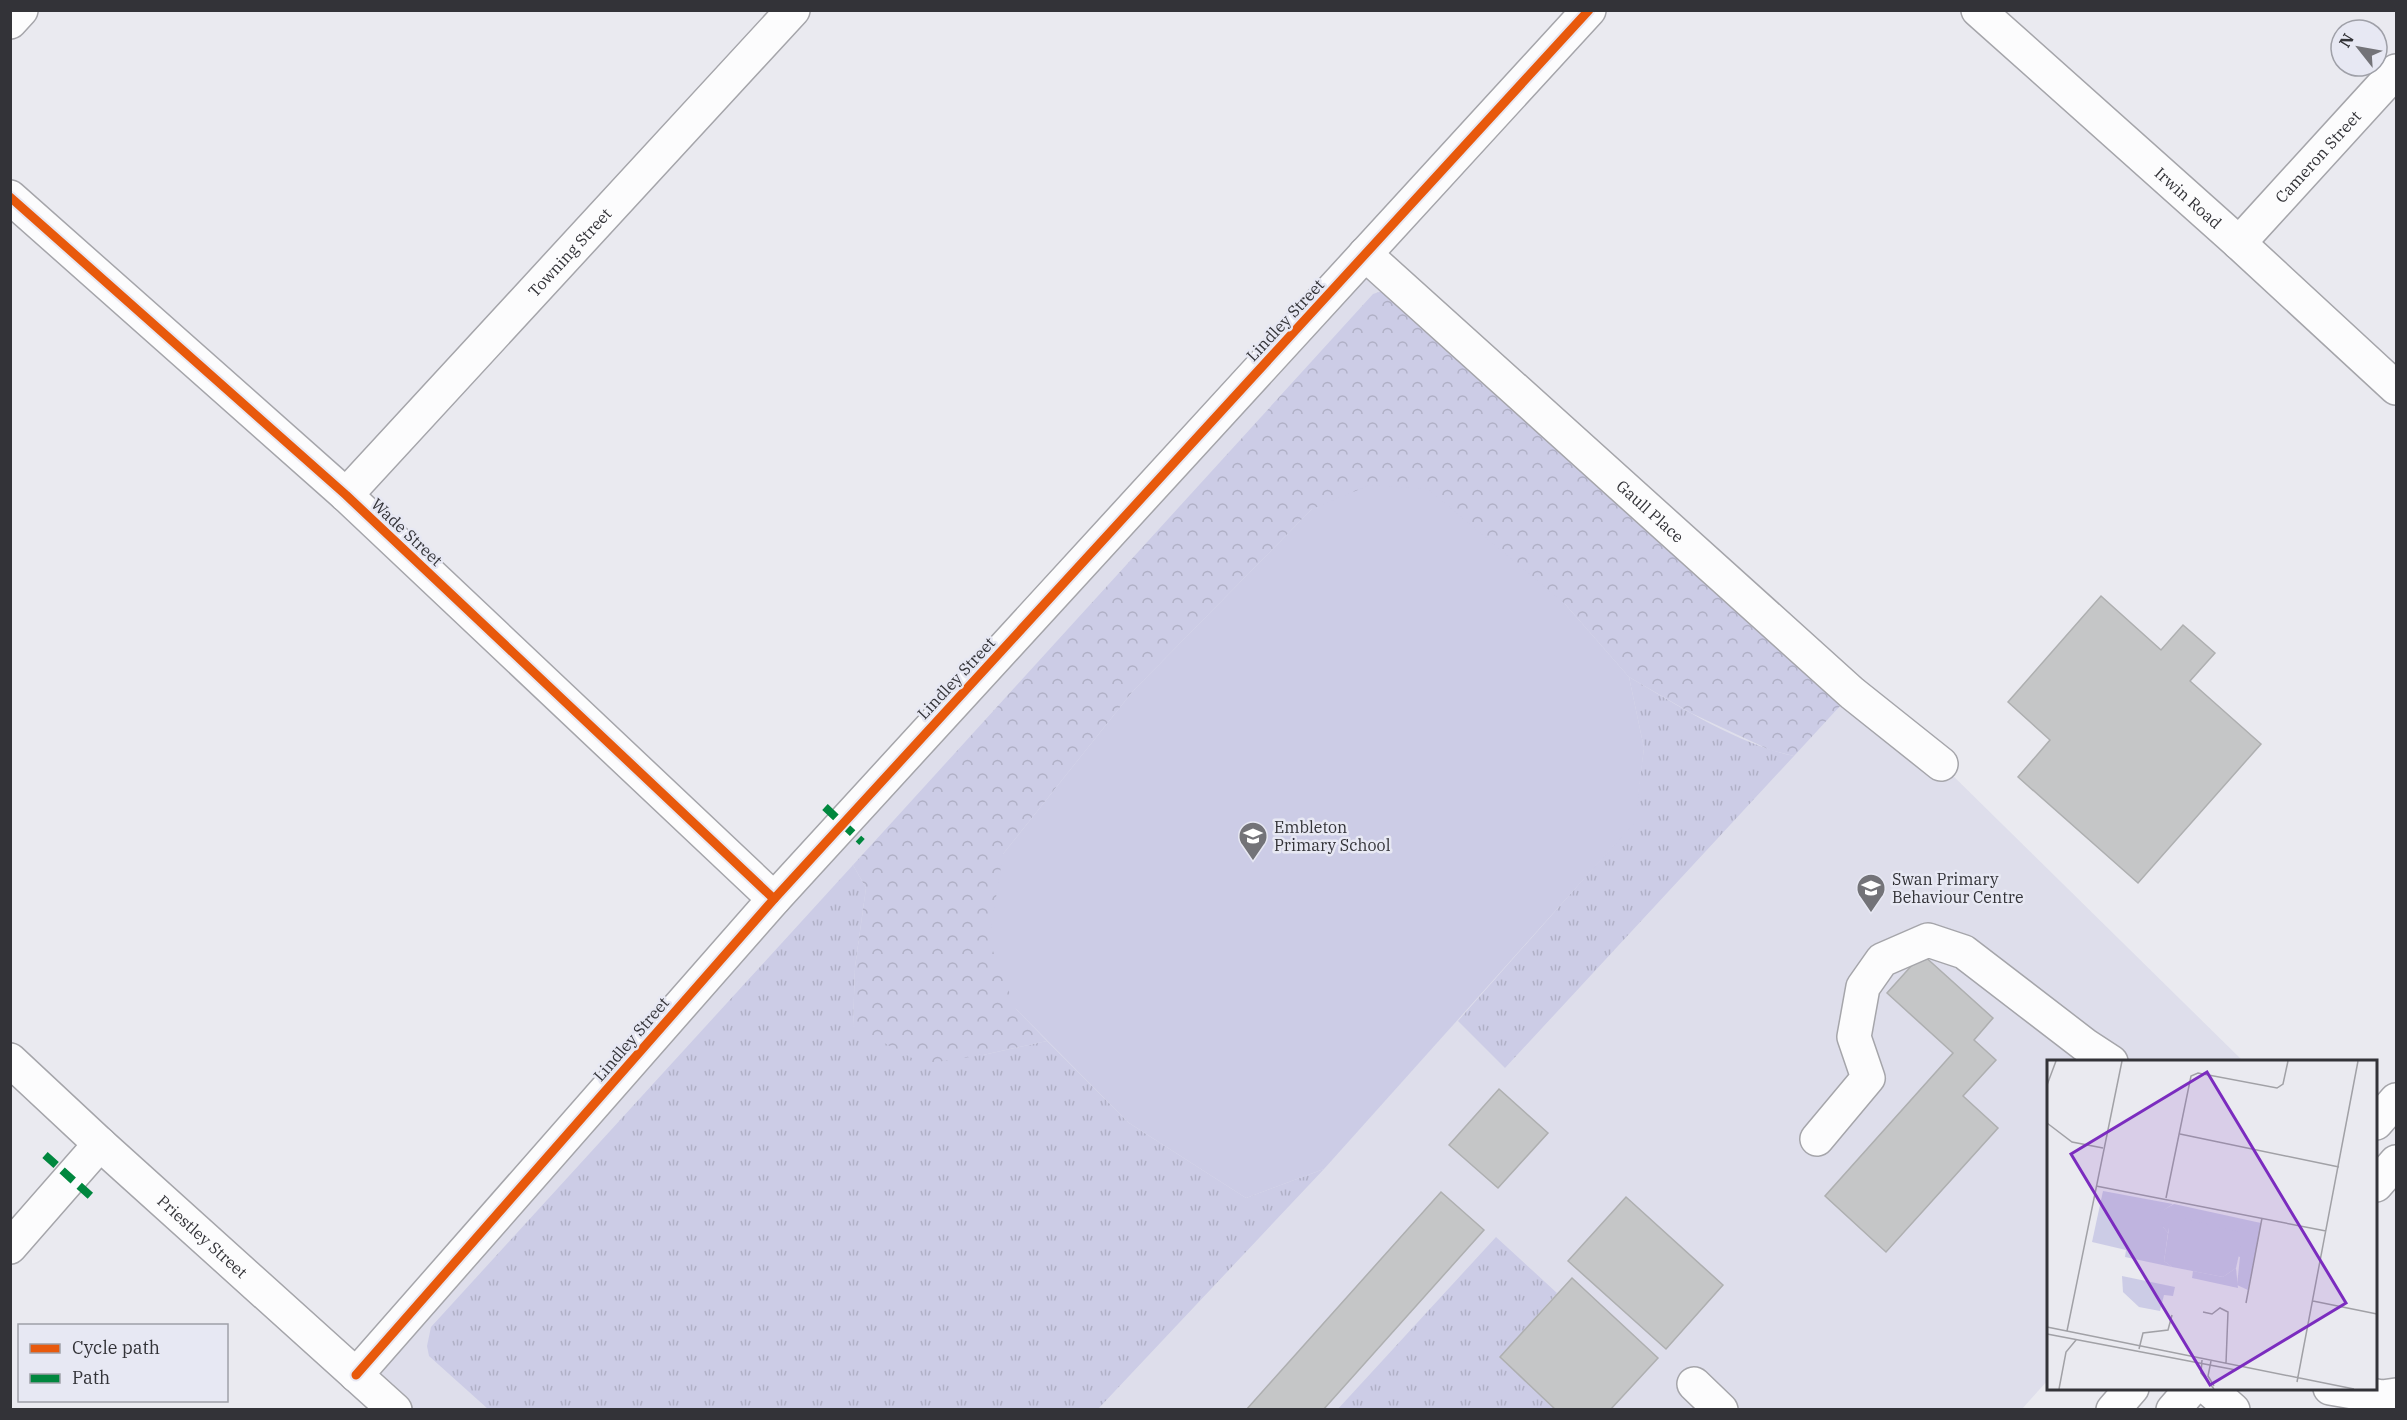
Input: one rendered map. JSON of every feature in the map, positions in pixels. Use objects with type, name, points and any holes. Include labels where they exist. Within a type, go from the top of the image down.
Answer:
[{"type":"street","points":[[10,22],[21,10]]},
{"type":"street","name":"Towning Street","points":[[346,495],[793,10]]},
{"type":"street","name":"Lindley Street","points":[[356,1375],[774,899],[1589,10]]},
{"type":"street","name":"Irwin Road","points":[[1978,10],[2239,243],[2397,388]]},
{"type":"street","name":"Cameron Street","points":[[2239,243],[2397,71]]},
{"type":"street","name":"Wade Street","points":[[10,197],[346,495],[774,899]]},
{"type":"street","name":"Gaull Place","points":[[1365,254],[1852,693],[1941,764]]},
{"type":"street","points":[[1817,1139],[1868,1078],[1854,1037],[1863,987],[1882,960],[1928,940],[1964,952],[2108,1060]]},
{"type":"street","name":"Priestley Street","points":[[10,1060],[395,1410]]},
{"type":"street","points":[[2377,1123],[2397,1100]]},
{"type":"street","points":[[10,1248],[100,1144]]},
{"type":"street","points":[[2377,1184],[2397,1162]]},
{"type":"street","points":[[1694,1384],[1721,1410]]},
{"type":"street","points":[[2113,1410],[2131,1390]]},
{"type":"street","points":[[2173,1410],[2191,1390]]},
{"type":"street","points":[[2209,1390],[2233,1410]]},
{"type":"street","points":[[2336,1390],[2382,1397],[2397,1395]]},
{"type":"shaded area","name":"Embleton Primary School","points":[[1365,254],[1941,764],[2242,1060],[2047,1060],[2047,1381],[2022,1409],[398,1410],[359,1374]]},
{"type":"green space","points":[[1400,285],[1852,693],[1794,756],[1770,750],[1691,713],[1629,677],[1565,604],[1312,509],[1133,691],[1003,854],[1016,1009],[1047,1041],[983,1055],[923,1064],[853,1026],[855,967],[866,888],[853,865],[1373,294]]},
{"type":"green space","points":[[1370,485],[1428,489],[1565,604],[1629,677],[1644,748],[1635,822],[1324,1169],[1246,1198],[1129,1123],[1016,1009],[989,941],[1003,854],[1133,691],[1312,509]]},
{"type":"green space","points":[[1629,677],[1730,733],[1794,756],[1505,1068],[1458,1021],[1634,822],[1644,748]]},
{"type":"green space","points":[[853,865],[866,888],[855,967],[853,1026],[983,1055],[1047,1041],[1129,1123],[1246,1198],[1324,1169],[1098,1409],[488,1409],[429,1356],[427,1346],[431,1327]]},
{"type":"green space","points":[[1496,1237],[1557,1293],[1500,1357],[1556,1409],[1337,1410]]},
{"type":"building","points":[[2101,596],[2161,650],[2183,625],[2215,653],[2190,681],[2261,744],[2138,883],[2018,777],[2050,740],[2008,702]]},
{"type":"building","points":[[1922,954],[1993,1018],[1974,1040],[1996,1060],[1963,1096],[1998,1128],[1886,1252],[1825,1196],[1953,1053],[1887,993]]},
{"type":"building","points":[[1499,1089],[1548,1133],[1498,1188],[1449,1145]]},
{"type":"building","points":[[1441,1192],[1484,1230],[1323,1410],[1246,1410]]},
{"type":"building","points":[[1626,1197],[1723,1285],[1666,1349],[1568,1261]]},
{"type":"building","points":[[1572,1278],[1658,1358],[1610,1410],[1556,1410],[1500,1357]]},
{"type":"marked path","points":[[825,807],[862,842]]},
{"type":"marked path","points":[[45,1155],[95,1200]]},
{"type":"cycle path","points":[[356,1375],[774,899],[1589,10]]},
{"type":"cycle path","points":[[10,197],[346,495],[774,899]]},
{"type":"place","name":"Embleton Primary School","points":[[1253,862]]},
{"type":"place","name":"Swan Primary Behaviour Centre","points":[[1871,914]]}]
